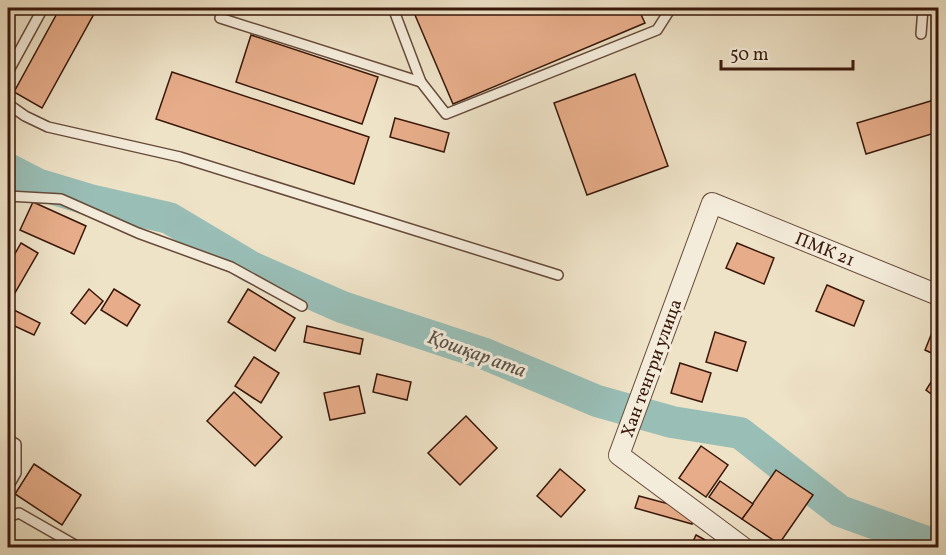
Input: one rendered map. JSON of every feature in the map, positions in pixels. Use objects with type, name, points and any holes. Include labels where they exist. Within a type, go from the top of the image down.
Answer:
[{"type":"street","name":"ПМК 21","points":[[712,203],[939,295]]},
{"type":"street","name":"Хан тенгри улица","points":[[712,203],[619,455],[744,548]]},
{"type":"lane","points":[[8,72],[43,8]]},
{"type":"lane","points":[[393,8],[421,82],[446,114],[657,30],[671,8]]},
{"type":"lane","points":[[921,34],[923,8]]},
{"type":"lane","points":[[220,18],[421,82]]},
{"type":"lane","points":[[8,104],[25,116],[48,127],[180,157],[558,275]]},
{"type":"lane","points":[[8,196],[61,199],[138,233],[231,267],[302,306]]},
{"type":"lane","points":[[8,439],[16,444],[16,472],[8,487]]},
{"type":"lane","points":[[8,517],[19,513],[75,545]]},
{"type":"building","points":[[60,8],[86,8],[95,12],[42,108],[14,92]]},
{"type":"building","points":[[412,8],[638,8],[645,23],[453,104]]},
{"type":"building","points":[[251,35],[378,77],[362,124],[236,82]]},
{"type":"building","points":[[172,72],[369,137],[354,184],[156,119]]},
{"type":"building","points":[[635,74],[668,166],[587,195],[554,103]]},
{"type":"building","points":[[934,100],[938,117],[938,132],[866,154],[857,123]]},
{"type":"building","points":[[395,118],[449,133],[444,152],[390,137]]},
{"type":"building","points":[[33,202],[86,226],[74,254],[20,230]]},
{"type":"building","points":[[21,243],[38,253],[8,305],[8,266]]},
{"type":"building","points":[[737,243],[774,258],[764,284],[726,268]]},
{"type":"building","points":[[827,285],[864,301],[854,326],[816,311]]},
{"type":"building","points":[[89,289],[103,301],[85,324],[71,313]]},
{"type":"building","points":[[114,289],[140,305],[127,326],[101,310]]},
{"type":"building","points":[[248,289],[295,318],[275,351],[228,322]]},
{"type":"building","points":[[8,307],[40,323],[34,335],[8,323]]},
{"type":"building","points":[[935,325],[938,326],[938,356],[925,350]]},
{"type":"building","points":[[307,326],[363,339],[360,354],[304,342]]},
{"type":"building","points":[[715,332],[746,342],[737,371],[706,362]]},
{"type":"building","points":[[254,357],[279,373],[261,403],[235,386]]},
{"type":"building","points":[[680,363],[711,373],[702,402],[671,393]]},
{"type":"building","points":[[938,371],[938,399],[926,390]]},
{"type":"building","points":[[377,374],[411,382],[407,400],[373,392]]},
{"type":"building","points":[[359,386],[365,413],[330,420],[324,393]]},
{"type":"building","points":[[234,392],[282,437],[255,466],[207,421]]},
{"type":"building","points":[[466,416],[497,448],[460,485],[428,453]]},
{"type":"building","points":[[701,446],[728,465],[706,497],[679,478]]},
{"type":"building","points":[[34,464],[81,495],[62,525],[15,494]]},
{"type":"building","points":[[560,469],[585,490],[561,517],[537,496]]},
{"type":"building","points":[[776,470],[813,495],[779,544],[742,519]]},
{"type":"building","points":[[720,481],[753,504],[742,519],[709,497]]},
{"type":"building","points":[[639,496],[695,511],[692,524],[635,508]]},
{"type":"building","points":[[696,535],[720,548],[694,548],[691,546]]},
{"type":"waterway","name":"Қошқар ата","points":[[8,169],[37,184],[90,200],[169,218],[251,267],[342,307],[485,354],[597,401],[672,422],[740,433],[840,511],[938,546]]}]
